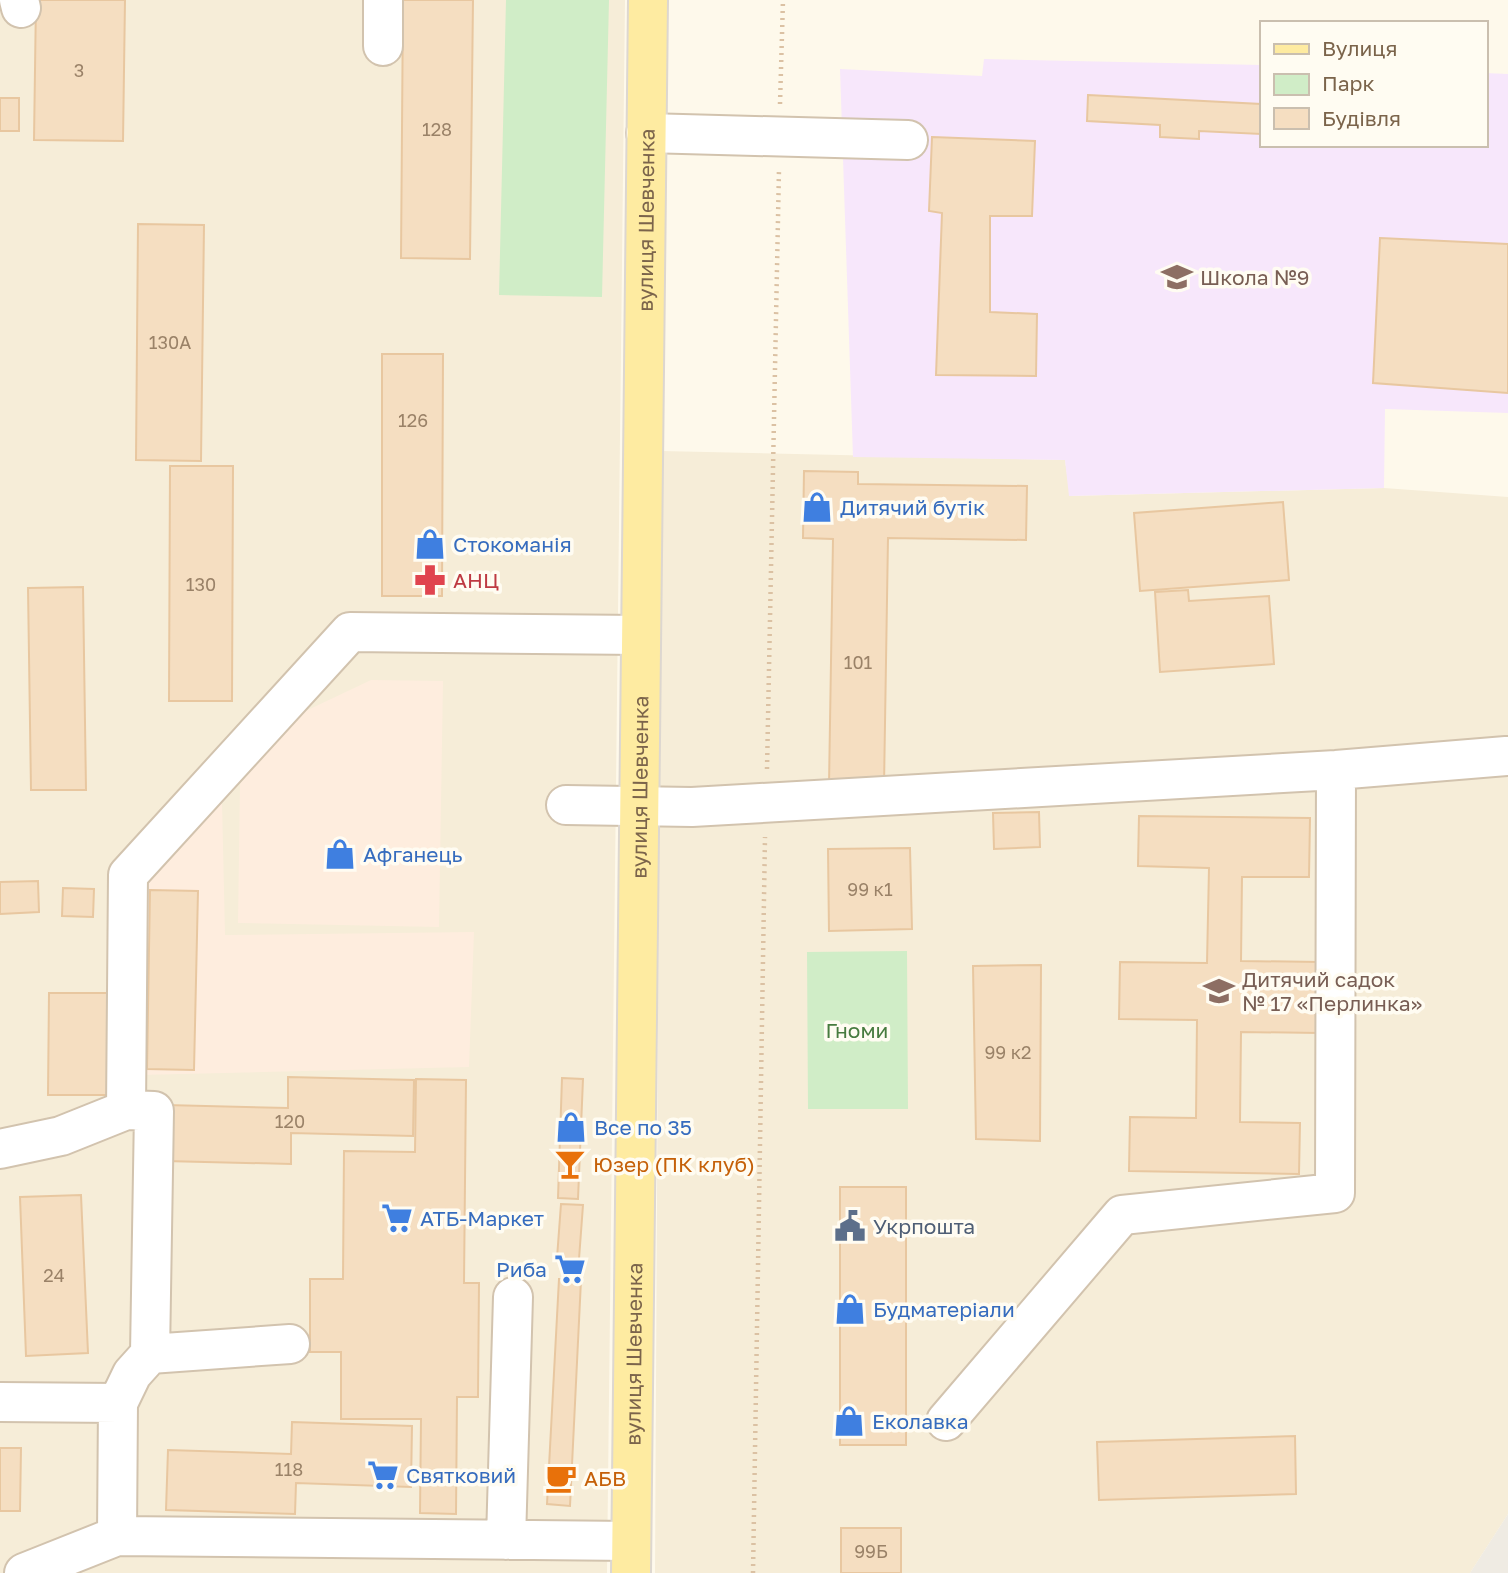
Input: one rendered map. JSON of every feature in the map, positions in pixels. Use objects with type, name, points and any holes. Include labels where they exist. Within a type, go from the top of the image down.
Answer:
[{"type":"main road","name":"вулиця Шевченка","points":[[631,1557],[648,0]]},
{"type":"street","points":[[383,0],[383,46]]},
{"type":"street","points":[[646,134],[908,140]]},
{"type":"street","points":[[126,1110],[128,875],[350,632],[641,635]]},
{"type":"street","points":[[566,805],[638,808],[1336,770],[1506,756]]},
{"type":"street","points":[[946,1421],[1122,1214],[1335,1193],[1336,770]]},
{"type":"street","points":[[0,1149],[61,1136],[126,1110],[154,1111],[150,1354],[132,1374],[118,1403],[117,1536]]},
{"type":"street","points":[[506,1540],[513,1297]]},
{"type":"street","points":[[150,1354],[290,1344]]},
{"type":"street","points":[[0,1402],[118,1403]]},
{"type":"street","points":[[24,1573],[117,1536],[506,1540],[631,1557]]},
{"type":"shaded area","points":[[0,0],[625,0],[607,1573],[0,1573]]},
{"type":"shaded area","name":"Школа №9","points":[[984,59],[1260,65],[1260,147],[1487,147],[1487,73],[1508,74],[1508,413],[1385,409],[1384,488],[1069,496],[1065,460],[853,457],[840,69],[982,76]]},
{"type":"shaded area","points":[[661,451],[1065,460],[1070,496],[1384,488],[1508,497],[1508,1514],[1470,1573],[655,1573]]},
{"type":"shaded area","name":"Афганець","points":[[371,680],[443,681],[439,927],[238,923],[240,784],[293,717]]},
{"type":"shaded area","points":[[222,802],[225,935],[474,932],[469,1067],[139,1075],[140,878]]},
{"type":"shaded area","points":[[1508,1514],[1508,1573],[1470,1573]]},
{"type":"green space","points":[[506,0],[609,0],[602,297],[499,295]]},
{"type":"green space","name":"Гноми","points":[[907,951],[908,1109],[808,1109],[807,952]]},
{"type":"building","points":[[36,0],[125,0],[123,141],[34,140]]},
{"type":"building","points":[[403,0],[473,0],[470,259],[401,258]]},
{"type":"building","points":[[1088,95],[1260,104],[1260,134],[1199,131],[1199,139],[1160,137],[1160,125],[1087,121]]},
{"type":"building","points":[[0,98],[19,98],[19,131],[0,131]]},
{"type":"building","points":[[932,137],[1035,141],[1032,216],[990,216],[990,312],[1037,314],[1036,376],[936,375],[942,213],[929,211]]},
{"type":"building","points":[[138,224],[204,225],[201,461],[136,460]]},
{"type":"building","points":[[1380,238],[1508,244],[1508,393],[1373,383]]},
{"type":"building","points":[[382,354],[443,354],[442,596],[382,596]]},
{"type":"building","points":[[170,466],[233,466],[232,701],[169,701]]},
{"type":"building","points":[[804,471],[858,472],[858,484],[1027,486],[1026,540],[888,538],[884,786],[829,785],[833,539],[803,538]]},
{"type":"building","points":[[1283,502],[1289,580],[1140,591],[1134,513]]},
{"type":"building","points":[[83,587],[86,790],[31,790],[28,588]]},
{"type":"building","points":[[1188,590],[1189,601],[1269,596],[1274,664],[1160,672],[1155,592]]},
{"type":"building","points":[[1039,812],[1040,847],[994,849],[993,813]]},
{"type":"building","name":"Дитячий садок № 17 «Перлинка»","points":[[1139,816],[1310,818],[1309,877],[1242,877],[1241,961],[1320,962],[1319,1033],[1241,1032],[1240,1122],[1300,1123],[1299,1174],[1129,1171],[1130,1117],[1196,1118],[1197,1020],[1119,1019],[1120,962],[1207,963],[1209,868],[1138,866]]},
{"type":"building","points":[[910,848],[912,929],[829,931],[828,849]]},
{"type":"building","points":[[38,881],[39,912],[0,914],[0,882]]},
{"type":"building","points":[[63,888],[94,889],[93,917],[62,916]]},
{"type":"building","points":[[150,890],[198,891],[194,1070],[147,1069]]},
{"type":"building","points":[[1041,965],[1040,1141],[976,1139],[973,966]]},
{"type":"building","points":[[49,993],[110,993],[109,1095],[48,1095]]},
{"type":"building","points":[[288,1077],[414,1080],[413,1136],[291,1133],[291,1164],[165,1161],[166,1105],[288,1108]]},
{"type":"building","points":[[562,1078],[583,1079],[578,1199],[558,1198]]},
{"type":"building","points":[[416,1079],[466,1080],[464,1283],[479,1283],[478,1397],[457,1397],[456,1514],[420,1513],[421,1419],[341,1419],[341,1352],[310,1352],[310,1279],[343,1279],[344,1151],[415,1152]]},
{"type":"building","points":[[840,1187],[906,1187],[906,1445],[840,1445]]},
{"type":"building","points":[[81,1195],[88,1353],[26,1356],[20,1197]]},
{"type":"building","points":[[561,1204],[583,1205],[579,1259],[557,1258]]},
{"type":"building","points":[[559,1279],[581,1280],[570,1506],[547,1504]]},
{"type":"building","points":[[292,1422],[412,1426],[411,1487],[296,1483],[295,1514],[166,1510],[168,1450],[291,1454]]},
{"type":"building","points":[[1295,1436],[1296,1494],[1099,1500],[1097,1442]]},
{"type":"building","points":[[0,1448],[21,1448],[20,1511],[0,1511]]},
{"type":"building","points":[[841,1528],[901,1528],[901,1573],[841,1573]]},
{"type":"place","name":"Школа №9","points":[[1177,277]]},
{"type":"place","name":"Дитячий бутік","points":[[817,507]]},
{"type":"place","name":"Стокоманія","points":[[430,544]]},
{"type":"place","name":"АНЦ","points":[[430,580]]},
{"type":"place","name":"Афганець","points":[[340,854]]},
{"type":"place","name":"Дитячий садок № 17 «Перлинка»","points":[[1219,991]]},
{"type":"place","name":"Все по 35","points":[[571,1127]]},
{"type":"place","name":"Юзер (ПК клуб)","points":[[570,1164]]},
{"type":"place","name":"АТБ-Маркет","points":[[397,1218]]},
{"type":"place","name":"Укрпошта","points":[[850,1226]]},
{"type":"place","name":"Риба","points":[[570,1269]]},
{"type":"place","name":"Будматеріали","points":[[850,1309]]},
{"type":"place","name":"Еколавка","points":[[849,1421]]},
{"type":"place","name":"Святковий","points":[[383,1475]]},
{"type":"place","name":"АБВ","points":[[561,1478]]}]
